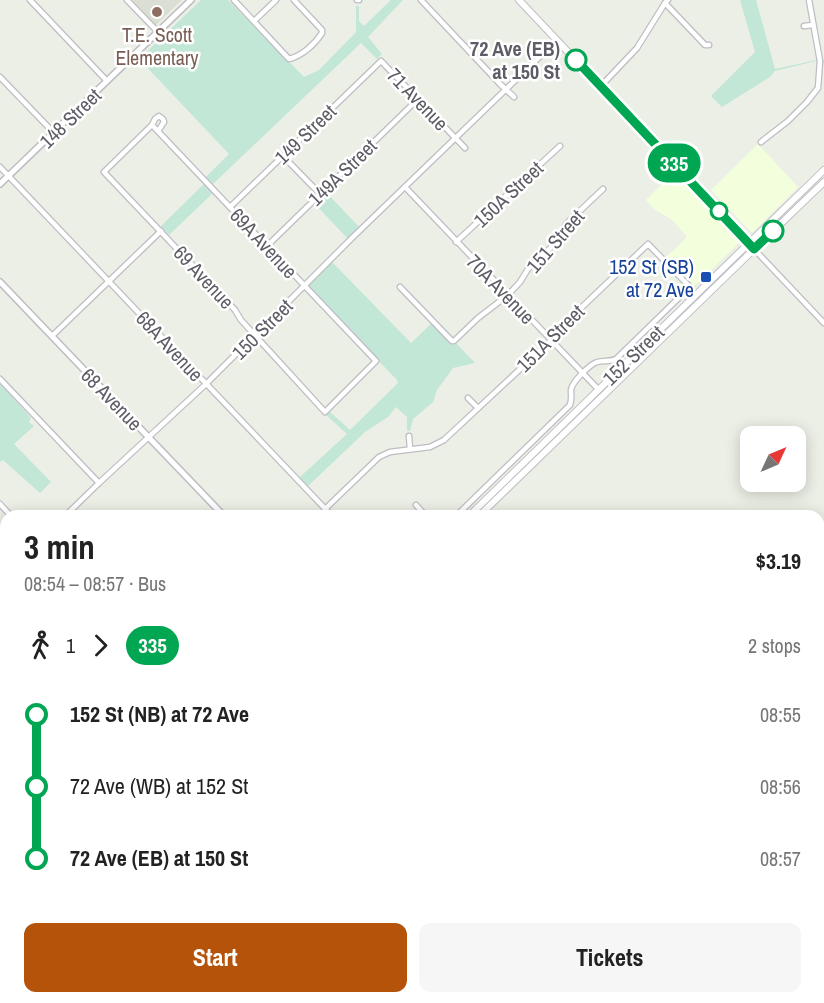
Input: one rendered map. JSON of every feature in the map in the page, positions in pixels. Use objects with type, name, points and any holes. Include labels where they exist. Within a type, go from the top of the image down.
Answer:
[{"type":"main road","points":[[519,0],[754,249]]},
{"type":"main road","name":"152 Street","points":[[475,510],[824,170]]},
{"type":"main road","name":"152 Street","points":[[485,510],[824,182]]},
{"type":"main road","points":[[578,420],[598,394],[598,389]]},
{"type":"street","points":[[30,0],[107,81]]},
{"type":"street","points":[[127,0],[158,32]]},
{"type":"street","name":"148 Street","points":[[0,184],[191,0]]},
{"type":"street","points":[[234,0],[289,59],[308,49],[322,33],[322,30],[294,0]]},
{"type":"street","points":[[254,21],[276,0]]},
{"type":"street","points":[[421,0],[514,97]]},
{"type":"street","points":[[760,142],[789,121],[818,88],[820,61],[809,0]]},
{"type":"street","points":[[601,86],[637,48],[666,2],[705,45],[709,45]]},
{"type":"street","points":[[804,26],[813,25]]},
{"type":"street","name":"150 Street","points":[[71,510],[206,384],[556,40]]},
{"type":"street","name":"71 Avenue","points":[[381,61],[456,138]]},
{"type":"street","name":"149 Street","points":[[230,207],[381,61]]},
{"type":"street","points":[[0,77],[54,133]]},
{"type":"street","points":[[818,88],[824,90]]},
{"type":"street","name":"149A Street","points":[[267,246],[418,99]]},
{"type":"street","points":[[152,125],[157,117],[163,119],[164,123],[158,131]]},
{"type":"street","name":"69A Avenue","points":[[152,125],[376,361],[325,412]]},
{"type":"street","name":"69 Avenue","points":[[152,125],[104,172],[235,310],[255,336],[325,412]]},
{"type":"street","points":[[456,138],[465,148]]},
{"type":"street","name":"150A Street","points":[[456,242],[560,146]]},
{"type":"street","points":[[283,156],[320,194]]},
{"type":"street","name":"68A Avenue","points":[[0,167],[325,509]]},
{"type":"street","name":"70A Avenue","points":[[405,187],[598,389]]},
{"type":"street","name":"151 Street","points":[[400,287],[454,341],[478,318],[508,295],[528,269],[559,240],[566,225],[603,189]]},
{"type":"street","points":[[52,336],[161,231]]},
{"type":"street","name":"151A Street","points":[[325,509],[379,457],[390,452],[430,447],[444,440],[575,318],[581,308],[648,243],[690,287],[616,359],[594,363],[582,373]]},
{"type":"street","points":[[754,249],[824,323]]},
{"type":"street","name":"68 Avenue","points":[[0,282],[218,510]]},
{"type":"street","points":[[462,510],[570,405],[573,383],[582,373]]},
{"type":"street","points":[[0,379],[99,483]]},
{"type":"street","points":[[468,398],[478,408]]},
{"type":"street","points":[[408,436],[410,449]]},
{"type":"street","points":[[416,506],[420,510]]},
{"type":"shaded area","name":"T.E. Scott Elementary","points":[[132,0],[182,0],[156,25]]},
{"type":"shaded area","points":[[201,0],[228,0],[304,77],[319,70],[356,32],[356,6],[359,6],[359,21],[364,26],[391,0],[403,0],[368,37],[382,54],[377,59],[361,43],[213,184],[206,177],[229,154],[139,59]]},
{"type":"shaded area","points":[[740,0],[756,0],[775,69],[817,60],[824,60],[824,63],[816,61],[775,71],[770,77],[722,107],[711,96],[755,52]]},
{"type":"shaded area","points":[[758,144],[798,187],[751,232],[711,190]]},
{"type":"shaded area","points":[[675,171],[740,242],[692,286],[666,257],[687,237],[672,220],[654,209],[646,200]]},
{"type":"shaded area","points":[[205,183],[214,192],[169,235],[161,226]]},
{"type":"shaded area","points":[[325,191],[361,229],[349,240],[313,202]]},
{"type":"shaded area","points":[[332,262],[411,343],[432,323],[453,345],[456,343],[475,363],[453,368],[437,390],[433,402],[413,419],[410,431],[407,431],[407,417],[396,407],[388,417],[365,432],[308,486],[300,477],[347,434],[325,414],[329,411],[350,430],[398,383],[307,286]]},
{"type":"shaded area","points":[[0,383],[31,418],[29,422],[34,426],[14,444],[51,482],[40,493],[3,460],[0,462]]},
{"type":"bus line","name":"335","points":[[576,60],[754,249],[773,231]]},
{"type":"place","name":"T.E. Scott Elementary","points":[[157,12]]},
{"type":"place","name":"72 Ave (EB) at 150 St","points":[[576,60]]},
{"type":"place","name":"152 St (SB) at 72 Ave","points":[[706,277]]}]
